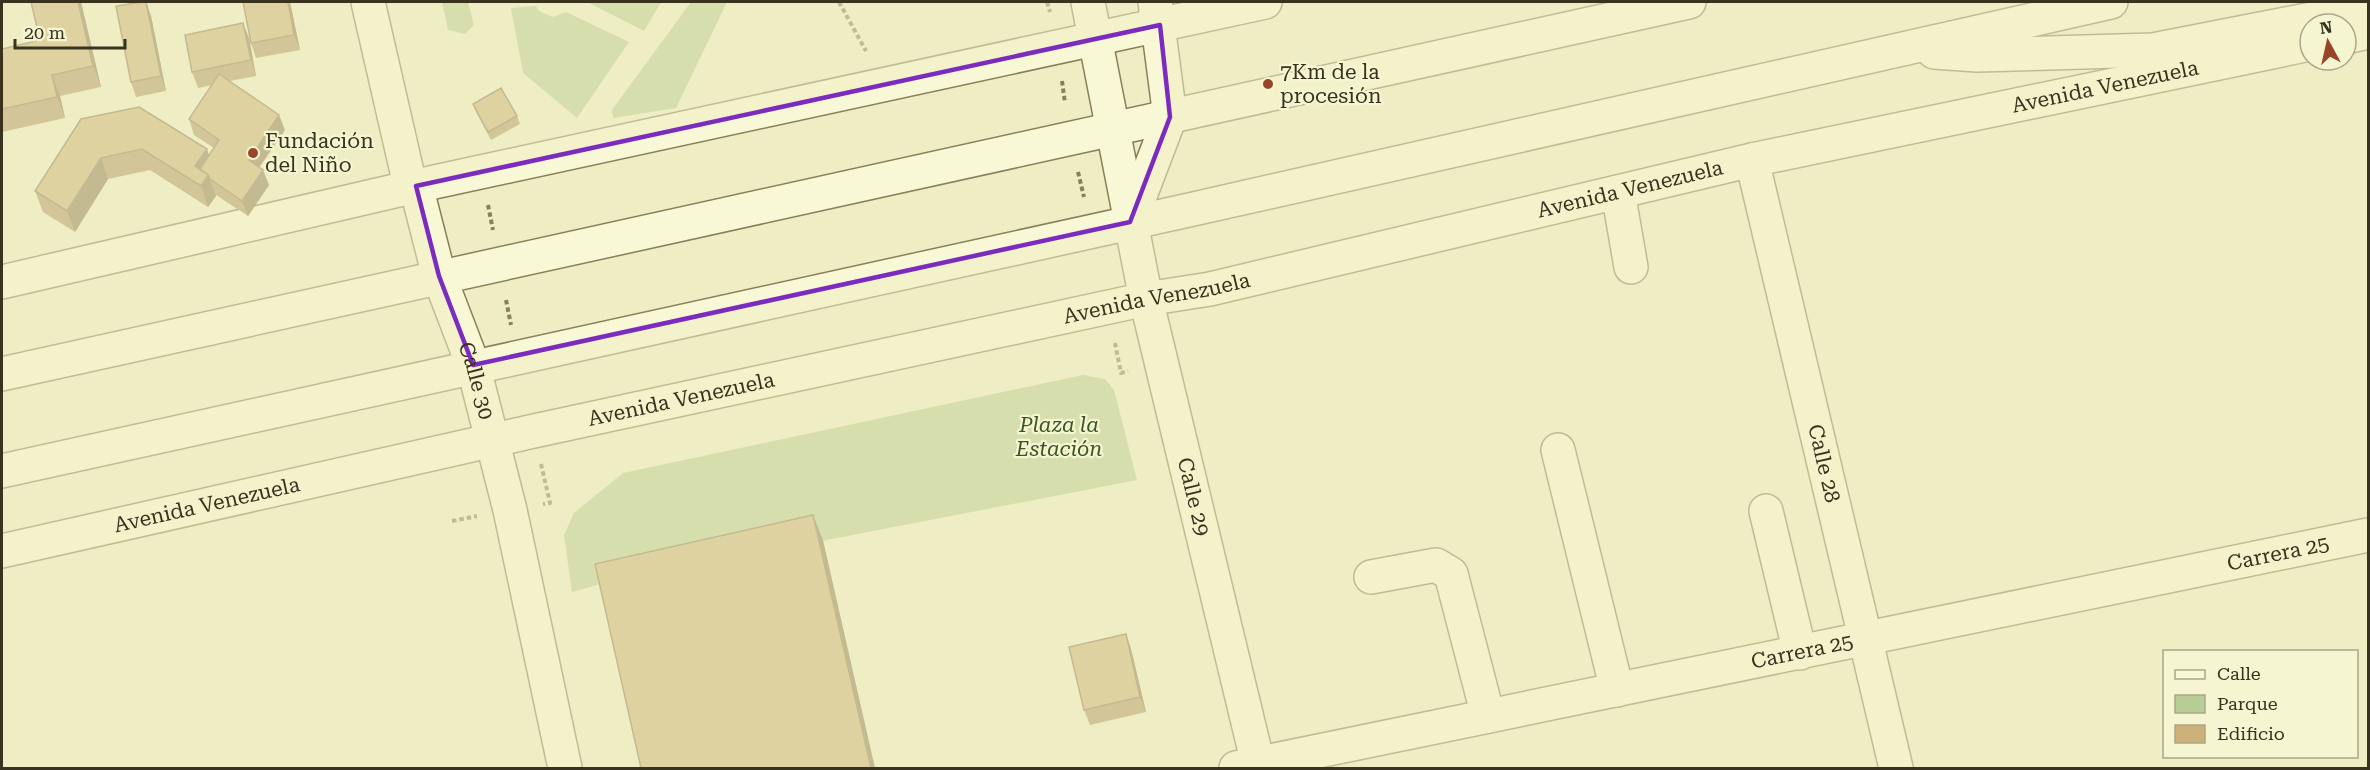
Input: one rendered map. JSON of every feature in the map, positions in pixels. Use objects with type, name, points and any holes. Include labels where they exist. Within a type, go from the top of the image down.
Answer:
[{"type":"street","name":"Calle 30","points":[[368,2],[410,185],[416,186],[439,276],[473,365],[510,510],[565,768]]},
{"type":"street","name":"Calle 29","points":[[1088,2],[1111,130],[1146,299],[1251,767]]},
{"type":"street","points":[[2,374],[1689,2]]},
{"type":"street","points":[[2,471],[473,365],[1130,222],[2111,2]]},
{"type":"street","points":[[2,282],[416,186],[1096,40],[1157,13],[1244,4]]},
{"type":"street","points":[[1902,49],[1977,55],[2153,50],[2368,8]]},
{"type":"street","points":[[1130,222],[1170,117],[1157,13]]},
{"type":"street","name":"Avenida Venezuela","points":[[2,551],[492,441],[1146,299],[1210,289],[1752,160],[2298,46]]},
{"type":"street","name":"Calle 28","points":[[1752,160],[1868,638],[1896,768]]},
{"type":"street","points":[[1618,192],[1631,267]]},
{"type":"street","points":[[1558,450],[1617,690]]},
{"type":"street","points":[[1766,511],[1800,653]]},
{"type":"street","name":"Carrera 25","points":[[1251,767],[2368,535]]},
{"type":"street","points":[[1371,577],[1436,565],[1451,574],[1488,716]]},
{"type":"path","points":[[839,2],[866,53]]},
{"type":"highlighted area","points":[[1160,25],[1170,117],[1130,222],[473,365],[439,276],[416,186]]},
{"type":"green space","points":[[442,2],[468,2],[474,25],[465,34],[448,30]]},
{"type":"green space","points":[[587,2],[661,2],[644,31]]},
{"type":"green space","points":[[691,2],[727,2],[676,108],[613,118],[612,110]]},
{"type":"green space","points":[[536,6],[539,11],[553,17],[566,12],[629,42],[577,118],[523,73],[511,8]]},
{"type":"green space","name":"Plaza la Estación","points":[[1083,375],[1105,379],[1114,390],[1137,480],[604,583],[572,592],[564,535],[574,513],[623,473]]},
{"type":"building","points":[[31,2],[78,2],[93,66],[52,75],[57,97],[2,109],[2,49],[40,40]]},
{"type":"building","points":[[146,2],[161,76],[131,82],[116,6]]},
{"type":"building","points":[[243,2],[288,2],[294,35],[251,43]]},
{"type":"building","points":[[243,23],[251,60],[192,72],[185,35]]},
{"type":"building","points":[[219,74],[279,115],[249,160],[263,170],[242,201],[210,179],[200,169],[219,140],[189,119]]},
{"type":"building","points":[[501,88],[517,116],[488,132],[473,104]]},
{"type":"building","points":[[139,107],[207,149],[195,166],[208,175],[201,186],[142,149],[101,158],[67,211],[35,191],[81,119]]},
{"type":"building","points":[[813,515],[871,768],[641,768],[595,564]]},
{"type":"building","points":[[1126,634],[1140,697],[1084,710],[1069,647]]},
{"type":"place","name":"7Km de la procesión","points":[[1268,84]]},
{"type":"place","name":"Fundación del Niño","points":[[253,153]]}]
